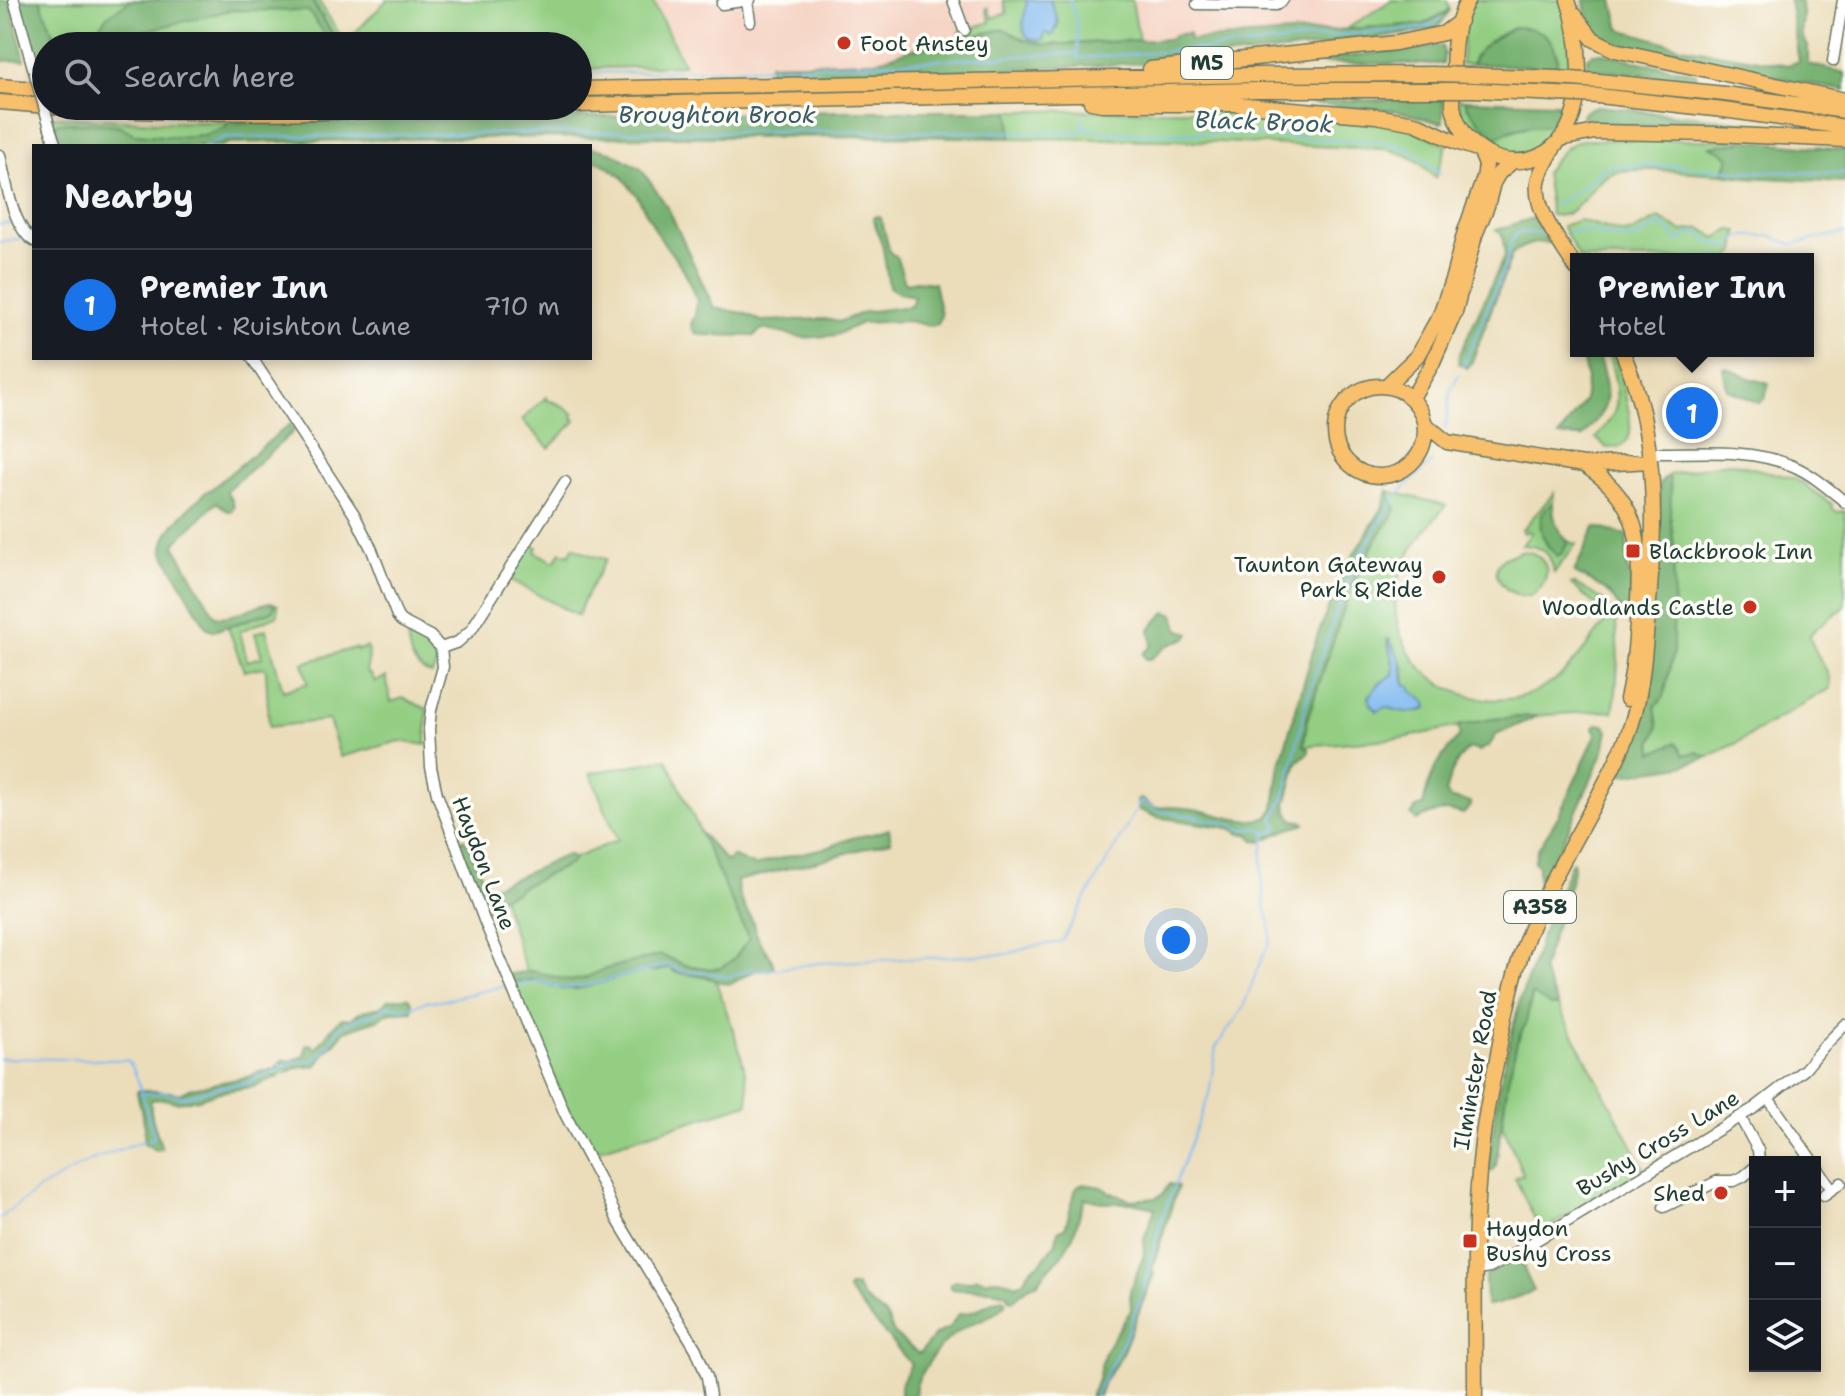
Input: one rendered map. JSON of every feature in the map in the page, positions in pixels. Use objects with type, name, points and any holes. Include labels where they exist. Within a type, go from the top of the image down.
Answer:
[{"type":"highway","points":[[1569,4],[1593,39],[1615,50],[1845,100]]},
{"type":"highway","points":[[1569,4],[1578,63],[1578,92],[1569,125],[1538,181],[1544,214],[1570,258]]},
{"type":"highway","points":[[1463,7],[1454,58],[1453,107],[1460,127],[1470,142],[1498,158],[1513,161],[1541,154],[1558,141],[1595,132],[1845,140]]},
{"type":"highway","name":"M5","points":[[1094,78],[1154,68],[1396,43],[1444,33],[1463,7]]},
{"type":"highway","name":"M5","points":[[592,89],[1432,74],[1556,94],[1723,110],[1845,127]]},
{"type":"highway","name":"M5","points":[[592,105],[1259,90],[1432,90],[1474,83],[1557,78],[1725,94],[1845,111]]},
{"type":"highway","points":[[0,86],[32,89]]},
{"type":"highway","name":"M5","points":[[1056,95],[1102,104],[1235,104],[1387,118],[1415,123],[1480,150]]},
{"type":"highway","points":[[0,102],[32,105]]},
{"type":"highway","points":[[1480,150],[1486,165],[1482,204]]},
{"type":"highway","points":[[1387,385],[1417,356],[1440,315],[1482,204],[1499,173],[1513,161]]},
{"type":"highway","points":[[1412,398],[1432,364],[1455,312],[1470,233]]},
{"type":"highway","name":"Ilminster Road","points":[[1475,1396],[1477,1207],[1482,1142],[1516,969],[1544,898],[1630,727],[1642,680],[1653,506],[1648,436],[1624,357]]},
{"type":"highway","points":[[1373,385],[1387,385],[1412,398],[1420,409],[1425,424],[1425,440],[1419,455],[1409,467],[1379,477],[1363,473],[1350,465],[1340,453],[1335,438],[1335,422],[1348,398],[1373,385]]},
{"type":"highway","points":[[1425,424],[1447,442],[1584,465],[1650,457]]},
{"type":"highway","points":[[1419,455],[1447,442]]},
{"type":"highway","points":[[1525,454],[1650,457]]},
{"type":"highway","name":"Ilminster Road","points":[[1584,465],[1621,498],[1632,519],[1638,544],[1637,639],[1633,677],[1609,773]]},
{"type":"street","points":[[14,0],[32,64]]},
{"type":"street","points":[[722,4],[748,0],[750,21]]},
{"type":"street","points":[[953,0],[964,30]]},
{"type":"street","points":[[1197,4],[1276,5],[1283,0]]},
{"type":"street","points":[[1833,61],[1843,0]]},
{"type":"street","points":[[48,120],[55,144]]},
{"type":"street","points":[[0,155],[18,221],[24,234],[32,240]]},
{"type":"street","points":[[253,360],[354,514],[372,550],[397,616],[430,636],[441,648],[458,642],[471,630],[565,482]]},
{"type":"street","points":[[1650,457],[1677,453],[1735,453],[1775,460],[1794,466],[1845,502]]},
{"type":"street","name":"Haydon Lane","points":[[441,648],[443,667],[431,710],[429,746],[437,794],[448,826],[516,1001],[565,1114],[617,1219],[696,1349],[707,1377],[710,1396]]},
{"type":"street","name":"Bushy Cross Lane","points":[[1476,1270],[1500,1262],[1740,1117],[1805,1069],[1845,1025]]},
{"type":"street","points":[[1768,1098],[1808,1156]]},
{"type":"street","points":[[1740,1117],[1760,1156]]},
{"type":"street","points":[[1664,1207],[1718,1181],[1733,1181],[1749,1172]]},
{"type":"street","points":[[1821,1174],[1832,1189]]},
{"type":"shaded area","points":[[655,0],[1392,0],[1346,29],[1189,40],[1174,35],[1171,39],[1100,42],[987,33],[912,49],[876,61],[688,67]]},
{"type":"green space","points":[[0,0],[9,0],[25,60],[0,61]]},
{"type":"green space","points":[[18,0],[40,0],[53,32],[32,32],[32,46]]},
{"type":"green space","points":[[40,0],[310,0],[330,32],[53,32]]},
{"type":"green space","points":[[131,0],[311,0],[330,32],[324,32],[308,11],[231,10],[140,32],[95,32],[107,16]]},
{"type":"green space","points":[[312,0],[318,0],[338,32],[332,32]]},
{"type":"green space","points":[[387,0],[652,0],[684,65],[592,68],[592,32],[356,32]]},
{"type":"green space","points":[[1003,0],[1027,0],[1044,33],[1057,28],[1058,21],[1050,0],[1132,0],[1139,40],[1046,45],[1025,40],[1004,29],[962,38],[960,32],[990,22],[986,9],[992,18],[1007,13]]},
{"type":"green space","points":[[1392,0],[1447,0],[1450,10],[1424,24],[1346,29]]},
{"type":"green space","points":[[1474,0],[1560,0],[1566,17],[1572,68],[1557,67],[1554,47],[1475,54],[1472,64],[1461,64],[1466,23]]},
{"type":"green space","points":[[1584,0],[1613,0],[1620,29],[1681,47],[1788,65],[1799,61],[1789,0],[1800,0],[1808,64],[1845,73],[1845,91],[1613,43],[1592,26]]},
{"type":"green space","points":[[1450,10],[1434,29],[1352,42],[1186,60],[769,75],[769,64],[876,61],[912,49],[1004,29],[1025,40],[1046,45],[1171,39],[1174,35],[1189,33],[1190,40],[1424,24]]},
{"type":"green space","points":[[1515,27],[1533,29],[1546,36],[1554,48],[1557,67],[1472,64],[1484,46]]},
{"type":"green space","points":[[1442,45],[1443,64],[1294,63]]},
{"type":"green space","points":[[1594,53],[1696,73],[1695,80],[1590,69],[1587,58]]},
{"type":"green space","points":[[1443,99],[1443,122],[1440,123],[1397,111],[1304,101]]},
{"type":"green space","points":[[1459,99],[1465,100],[1468,108],[1502,134],[1533,125],[1550,126],[1560,108],[1555,103],[1568,104],[1561,127],[1547,143],[1530,152],[1511,154],[1493,149],[1476,138],[1464,122]]},
{"type":"green space","points":[[1465,100],[1555,103],[1560,108],[1561,117],[1550,126],[1522,128],[1497,138],[1474,116]]},
{"type":"green space","points":[[1598,106],[1715,124],[1715,129],[1592,126],[1584,122],[1582,116],[1585,112]]},
{"type":"green space","points":[[1627,109],[1738,121],[1810,133],[1715,129]]},
{"type":"green space","points":[[1259,110],[1381,121],[1406,126],[1447,145],[1435,178],[1413,159],[1385,149],[1172,140],[1011,138],[1010,111]]},
{"type":"green space","points":[[1010,111],[1011,138],[458,138],[226,144],[60,144],[55,126],[58,123],[118,125],[134,134],[177,137],[204,135],[226,127],[227,122],[592,120],[592,117]]},
{"type":"green space","points":[[54,120],[227,122],[226,127],[204,135],[177,137],[134,134],[118,125],[58,123],[55,126]]},
{"type":"green space","points":[[1582,140],[1741,140],[1740,143],[1711,146],[1729,158],[1723,174],[1620,171],[1603,178],[1570,212],[1551,215],[1545,173],[1565,149]]},
{"type":"green space","points":[[1741,140],[1845,150],[1845,182],[1723,174],[1729,158],[1709,146],[1740,143]]},
{"type":"green space","points":[[592,147],[611,152],[641,169],[668,208],[714,308],[744,313],[761,321],[825,319],[839,322],[864,312],[911,306],[914,296],[889,287],[883,248],[873,218],[876,216],[881,218],[890,253],[896,256],[905,282],[934,283],[941,315],[938,324],[931,326],[908,321],[861,323],[836,335],[805,338],[762,329],[754,336],[702,335],[694,332],[691,324],[697,301],[684,270],[660,238],[636,194],[621,176],[592,160]]},
{"type":"green space","points":[[1533,218],[1548,243],[1529,245],[1512,254],[1467,368],[1458,363],[1459,355],[1505,255],[1502,234],[1496,230]]},
{"type":"green space","points":[[1659,218],[1682,231],[1701,228],[1716,238],[1731,230],[1738,231],[1734,253],[1577,253],[1562,226],[1579,220],[1623,233]]},
{"type":"green space","points":[[1582,357],[1599,357],[1605,380],[1603,410],[1582,437],[1559,436],[1584,401],[1587,380]]},
{"type":"green space","points":[[1609,357],[1615,357],[1630,430],[1621,447],[1607,448],[1596,438],[1615,410],[1615,380]]},
{"type":"green space","points":[[1725,367],[1769,384],[1765,398],[1759,403],[1727,389]]},
{"type":"green space","points":[[546,397],[571,411],[576,421],[549,448],[522,420]]},
{"type":"green space","points":[[290,424],[295,429],[292,433],[227,490],[234,507],[231,512],[217,502],[176,542],[175,547],[215,616],[229,616],[271,602],[275,605],[273,611],[214,631],[206,627],[163,552],[167,535],[207,491]]},
{"type":"green space","points":[[1732,463],[1794,478],[1833,505],[1837,512],[1845,511],[1845,607],[1810,635],[1828,675],[1830,688],[1708,757],[1697,752],[1687,755],[1654,754],[1652,742],[1658,727],[1655,706],[1661,701],[1674,546],[1669,476]]},
{"type":"green space","points":[[1669,476],[1674,546],[1673,653],[1664,697],[1655,706],[1658,727],[1652,742],[1653,753],[1675,743],[1684,755],[1697,752],[1708,757],[1682,766],[1622,775],[1617,768],[1633,736],[1660,484]]},
{"type":"green space","points":[[1388,491],[1446,505],[1410,553],[1397,587],[1396,617],[1404,643],[1420,666],[1441,683],[1466,695],[1493,700],[1521,697],[1548,685],[1573,663],[1609,617],[1571,584],[1574,583],[1601,599],[1616,621],[1618,661],[1613,712],[1493,719],[1403,738],[1304,746],[1307,719],[1352,585],[1396,510]],"holes":[[[1389,639],[1404,668],[1405,684],[1425,710],[1396,710],[1369,697],[1378,684],[1393,675]]]},
{"type":"green space","points":[[1388,491],[1396,510],[1352,585],[1307,719],[1304,746],[1309,748],[1309,752],[1297,762],[1286,804],[1294,820],[1305,824],[1260,842],[1249,834],[1241,834],[1230,828],[1156,817],[1139,810],[1137,801],[1141,799],[1155,808],[1188,808],[1247,820],[1267,818],[1274,808],[1280,764],[1317,637],[1349,562],[1382,509]]},
{"type":"green space","points":[[1554,493],[1553,503],[1542,518],[1543,536],[1548,548],[1561,554],[1569,542],[1576,544],[1554,573],[1548,555],[1535,547],[1522,545],[1531,533],[1521,531]]},
{"type":"green space","points":[[1553,503],[1556,524],[1569,542],[1557,556],[1541,530],[1542,515]]},
{"type":"green space","points":[[1595,527],[1627,535],[1627,568],[1631,577],[1630,619],[1626,620],[1606,591],[1574,572]]},
{"type":"green space","points":[[529,542],[537,547],[535,552],[554,562],[561,552],[569,555],[573,547],[606,559],[578,616],[507,578]]},
{"type":"green space","points":[[1521,551],[1539,556],[1546,569],[1543,583],[1530,596],[1512,593],[1499,580],[1496,570],[1502,560]]},
{"type":"green space","points":[[271,602],[278,605],[278,615],[240,631],[247,661],[262,657],[255,633],[266,629],[283,691],[308,683],[303,663],[367,647],[369,657],[366,671],[375,682],[386,677],[391,702],[403,698],[427,709],[426,745],[400,741],[340,757],[329,720],[269,727],[266,671],[263,667],[244,671],[228,627],[273,611],[275,605]]},
{"type":"green space","points":[[1165,612],[1174,614],[1178,629],[1190,633],[1188,637],[1146,659],[1143,653],[1151,645],[1150,629]]},
{"type":"green space","points":[[409,629],[430,640],[434,646],[437,658],[432,674],[415,664],[410,652]]},
{"type":"green space","points":[[1538,716],[1496,735],[1489,746],[1479,751],[1469,748],[1461,757],[1446,793],[1451,799],[1471,802],[1463,814],[1439,812],[1417,821],[1411,815],[1416,808],[1423,806],[1436,768],[1460,736],[1458,726],[1492,719]]},
{"type":"green space","points":[[1597,724],[1605,725],[1608,731],[1604,751],[1550,870],[1538,880],[1538,865],[1534,862],[1538,849],[1559,815],[1596,735],[1594,727]]},
{"type":"green space","points":[[667,759],[749,939],[734,959],[721,968],[685,965],[661,956],[570,981],[526,971],[502,897],[570,864],[572,859],[618,840],[590,773]]},
{"type":"green space","points":[[889,829],[891,841],[737,881],[740,898],[774,968],[754,971],[731,984],[675,972],[669,967],[578,989],[563,989],[533,980],[512,982],[510,974],[532,971],[570,981],[661,955],[685,965],[709,969],[721,968],[734,959],[749,939],[699,831],[727,862],[732,856],[755,866]]},
{"type":"green space","points":[[464,839],[486,885],[490,887],[564,856],[570,855],[573,860],[516,892],[488,901],[487,914],[459,843]]},
{"type":"green space","points":[[1573,862],[1570,882],[1542,970],[1558,1006],[1551,1006],[1532,994],[1508,1079],[1496,1165],[1493,1171],[1488,1172],[1498,1090],[1520,999],[1542,934]]},
{"type":"green space","points":[[669,967],[675,972],[715,979],[742,1059],[748,1104],[590,1152],[578,1133],[512,982],[533,980],[563,989],[578,989]]},
{"type":"green space","points":[[1533,993],[1551,1006],[1558,1006],[1644,1168],[1541,1232],[1515,1178],[1523,1174],[1502,1124],[1508,1079]]},
{"type":"green space","points":[[408,997],[412,1002],[412,1011],[391,1012],[345,1031],[316,1066],[299,1067],[256,1086],[199,1099],[176,1102],[151,1100],[152,1118],[162,1149],[155,1150],[144,1143],[145,1127],[139,1090],[180,1094],[192,1088],[275,1069],[283,1060],[292,1061],[303,1056],[306,1045],[316,1048],[342,1018],[350,1019],[363,1011],[381,1007],[388,1000]]},
{"type":"green space","points":[[1082,1184],[1102,1187],[1131,1200],[1155,1198],[1163,1194],[1169,1184],[1178,1186],[1152,1269],[1154,1274],[1120,1358],[1104,1381],[1099,1396],[1090,1396],[1105,1351],[1131,1310],[1130,1291],[1145,1252],[1144,1239],[1155,1208],[1085,1198],[1073,1236],[1060,1258],[1038,1283],[1028,1287],[1014,1300],[1001,1292],[952,1289],[950,1284],[977,1278],[1017,1285],[1023,1281],[1056,1242],[1058,1231],[1065,1228],[1076,1188]]},
{"type":"green space","points":[[1521,1256],[1534,1291],[1486,1306],[1485,1276]]},
{"type":"green space","points":[[856,1286],[864,1299],[886,1316],[895,1335],[919,1354],[936,1334],[949,1328],[959,1314],[1002,1298],[1006,1303],[998,1311],[947,1340],[920,1378],[916,1396],[900,1396],[900,1386],[911,1364],[848,1291],[849,1287]]},
{"type":"water","points":[[1027,0],[1050,0],[1058,21],[1054,34],[1044,33],[1043,40],[1028,37],[1023,28]]},
{"type":"water","points":[[1388,638],[1400,660],[1405,684],[1426,702],[1427,708],[1411,712],[1385,707],[1377,711],[1371,705],[1369,697],[1374,690],[1393,675]]},
{"type":"waterway","points":[[1070,0],[1077,25],[1078,58],[1419,29],[1441,19]]},
{"type":"waterway","points":[[592,73],[1078,53]]},
{"type":"waterway","name":"Black Brook","points":[[1082,119],[1087,128],[1111,133],[1207,133],[1384,142],[1415,153],[1441,174]]},
{"type":"waterway","name":"Broughton Brook","points":[[210,144],[226,137],[663,131],[1077,132],[1087,128]]},
{"type":"waterway","name":"Broughton Brook","points":[[1555,205],[1587,184],[1601,170],[1613,166],[1845,173]]},
{"type":"waterway","points":[[0,224],[14,225]]},
{"type":"waterway","name":"Black Brook","points":[[1569,232],[1589,231],[1625,239],[1638,237],[1660,224],[1673,233],[1677,241],[1696,231],[1710,242],[1728,247],[1746,236],[1769,236],[1791,244],[1845,233]]},
{"type":"waterway","points":[[1463,366],[1505,267],[1512,240],[1516,234],[1523,232],[1542,233]]},
{"type":"waterway","name":"Broughton Brook","points":[[0,242],[22,238]]},
{"type":"waterway","points":[[1445,429],[1451,389],[1459,374]]},
{"type":"waterway","points":[[515,986],[536,981],[564,988],[585,986],[667,965],[685,972],[728,977],[749,970],[820,963],[1008,954],[1062,941],[1141,801],[1158,811],[1193,816],[1239,829],[1274,831],[1278,826],[1273,819],[1285,796],[1307,699],[1343,593],[1384,514],[1404,488],[1432,462]]},
{"type":"waterway","points":[[1095,1396],[1140,1302],[1161,1220],[1209,1095],[1216,1047],[1242,1010],[1269,945],[1270,924],[1264,903],[1262,874],[1266,834]]},
{"type":"waterway","points":[[141,1094],[164,1092],[185,1097],[217,1087],[251,1083],[255,1077],[290,1063],[316,1059],[343,1026],[387,1006],[409,1008],[427,1001],[506,988]]},
{"type":"waterway","points":[[0,1058],[127,1060],[136,1075],[155,1136],[87,1162],[39,1189],[0,1218]]},
{"type":"place","name":"Foot Anstey","points":[[844,43]]},
{"type":"place","name":"Premier Inn","points":[[1692,413]]},
{"type":"place","name":"Blackbrook Inn","points":[[1633,551]]},
{"type":"place","name":"Taunton Gateway Park & Ride","points":[[1439,577]]},
{"type":"place","name":"Woodlands Castle","points":[[1750,607]]},
{"type":"place","name":"Shed","points":[[1721,1193]]},
{"type":"place","name":"Haydon Bushy Cross","points":[[1470,1241]]}]
